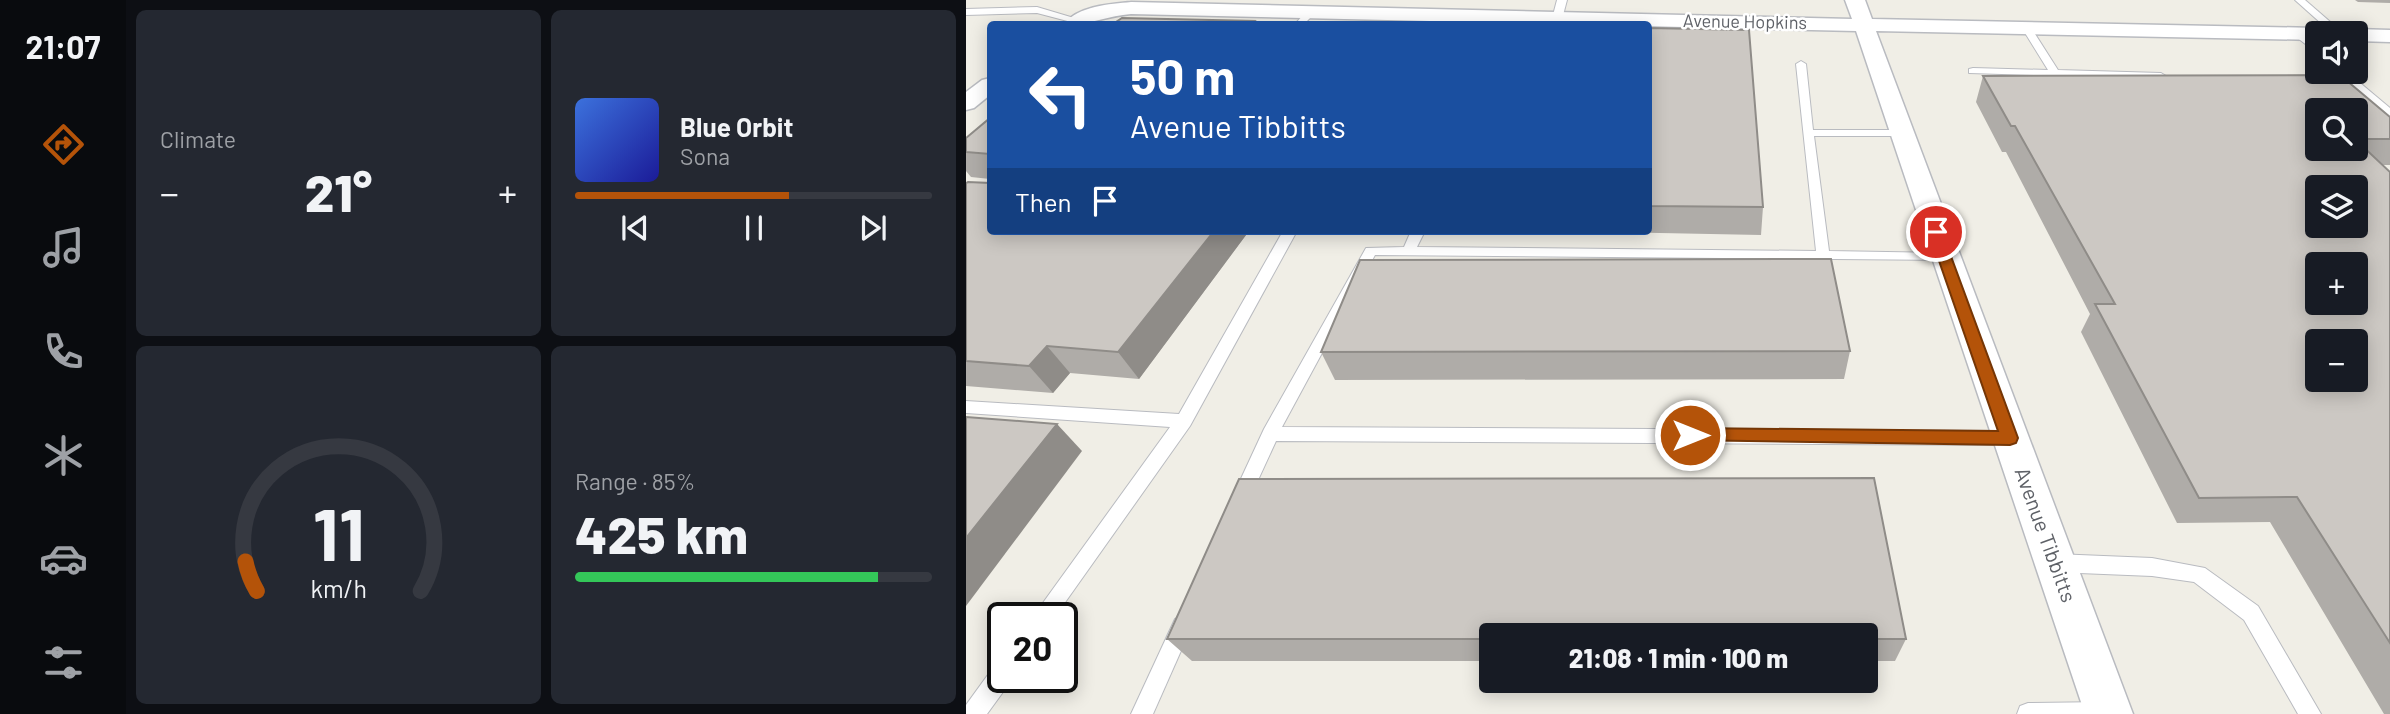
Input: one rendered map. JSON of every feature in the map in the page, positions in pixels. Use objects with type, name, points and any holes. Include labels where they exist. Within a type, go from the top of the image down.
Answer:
[{"type":"street","name":"Avenue Hopkins","points":[[1081,21],[1102,11],[1131,8],[1304,20],[1465,21]]},
{"type":"street","name":"Avenue Hopkins","points":[[1523,21],[1560,10],[1858,12],[2027,28],[2305,34]]},
{"type":"street","name":"Avenue Tibbitts","points":[[1858,12],[2109,714]]},
{"type":"street","points":[[2368,35],[2390,36]]},
{"type":"street","points":[[966,103],[987,87]]},
{"type":"lane","points":[[2300,0],[2324,21]]},
{"type":"lane","points":[[966,12],[1037,10],[1071,21]]},
{"type":"lane","points":[[2027,28],[2054,73]]},
{"type":"lane","points":[[1801,64],[1823,256]]},
{"type":"lane","points":[[1973,71],[2176,76]]},
{"type":"lane","points":[[2355,84],[2390,114]]},
{"type":"lane","points":[[1808,133],[1900,133]]},
{"type":"lane","points":[[1054,602],[1184,421],[1288,235]]},
{"type":"lane","points":[[1408,252],[1416,235]]},
{"type":"lane","points":[[1235,510],[1270,434],[1371,251],[1944,257]]},
{"type":"lane","points":[[966,407],[1184,421]]},
{"type":"lane","points":[[1270,434],[2010,438]]},
{"type":"lane","points":[[2055,563],[2152,567],[2198,574],[2251,613],[2310,714]]},
{"type":"lane","points":[[1142,714],[1189,612]]},
{"type":"lane","points":[[973,714],[988,693]]},
{"type":"lane","points":[[2028,714],[2109,714]]},
{"type":"building","points":[[1122,18],[1254,21],[1118,21]]},
{"type":"building","points":[[1652,28],[1749,30],[1763,207],[1652,206]]},
{"type":"building","points":[[2305,75],[2305,84],[2351,84],[2367,98],[2305,98],[2305,161],[2368,161],[2368,151],[2390,172],[2390,643],[2297,497],[2199,498],[2095,304],[2115,304],[2015,126],[2011,126],[1983,76]]},
{"type":"building","points":[[2368,99],[2390,117],[2390,139],[2368,139]]},
{"type":"building","points":[[987,120],[987,154],[966,152],[966,138]]},
{"type":"building","points":[[966,183],[987,183],[987,235],[1211,235],[1118,352],[1047,346],[1029,366],[966,361]]},
{"type":"building","points":[[1831,259],[1850,351],[1321,352],[1360,260]]},
{"type":"building","points":[[966,417],[1057,424],[966,538]]},
{"type":"building","points":[[1874,478],[1906,639],[1878,639],[1878,623],[1479,623],[1479,639],[1167,639],[1239,479]]},
{"type":"route","points":[[1690,435],[2010,438],[1936,232]]}]
